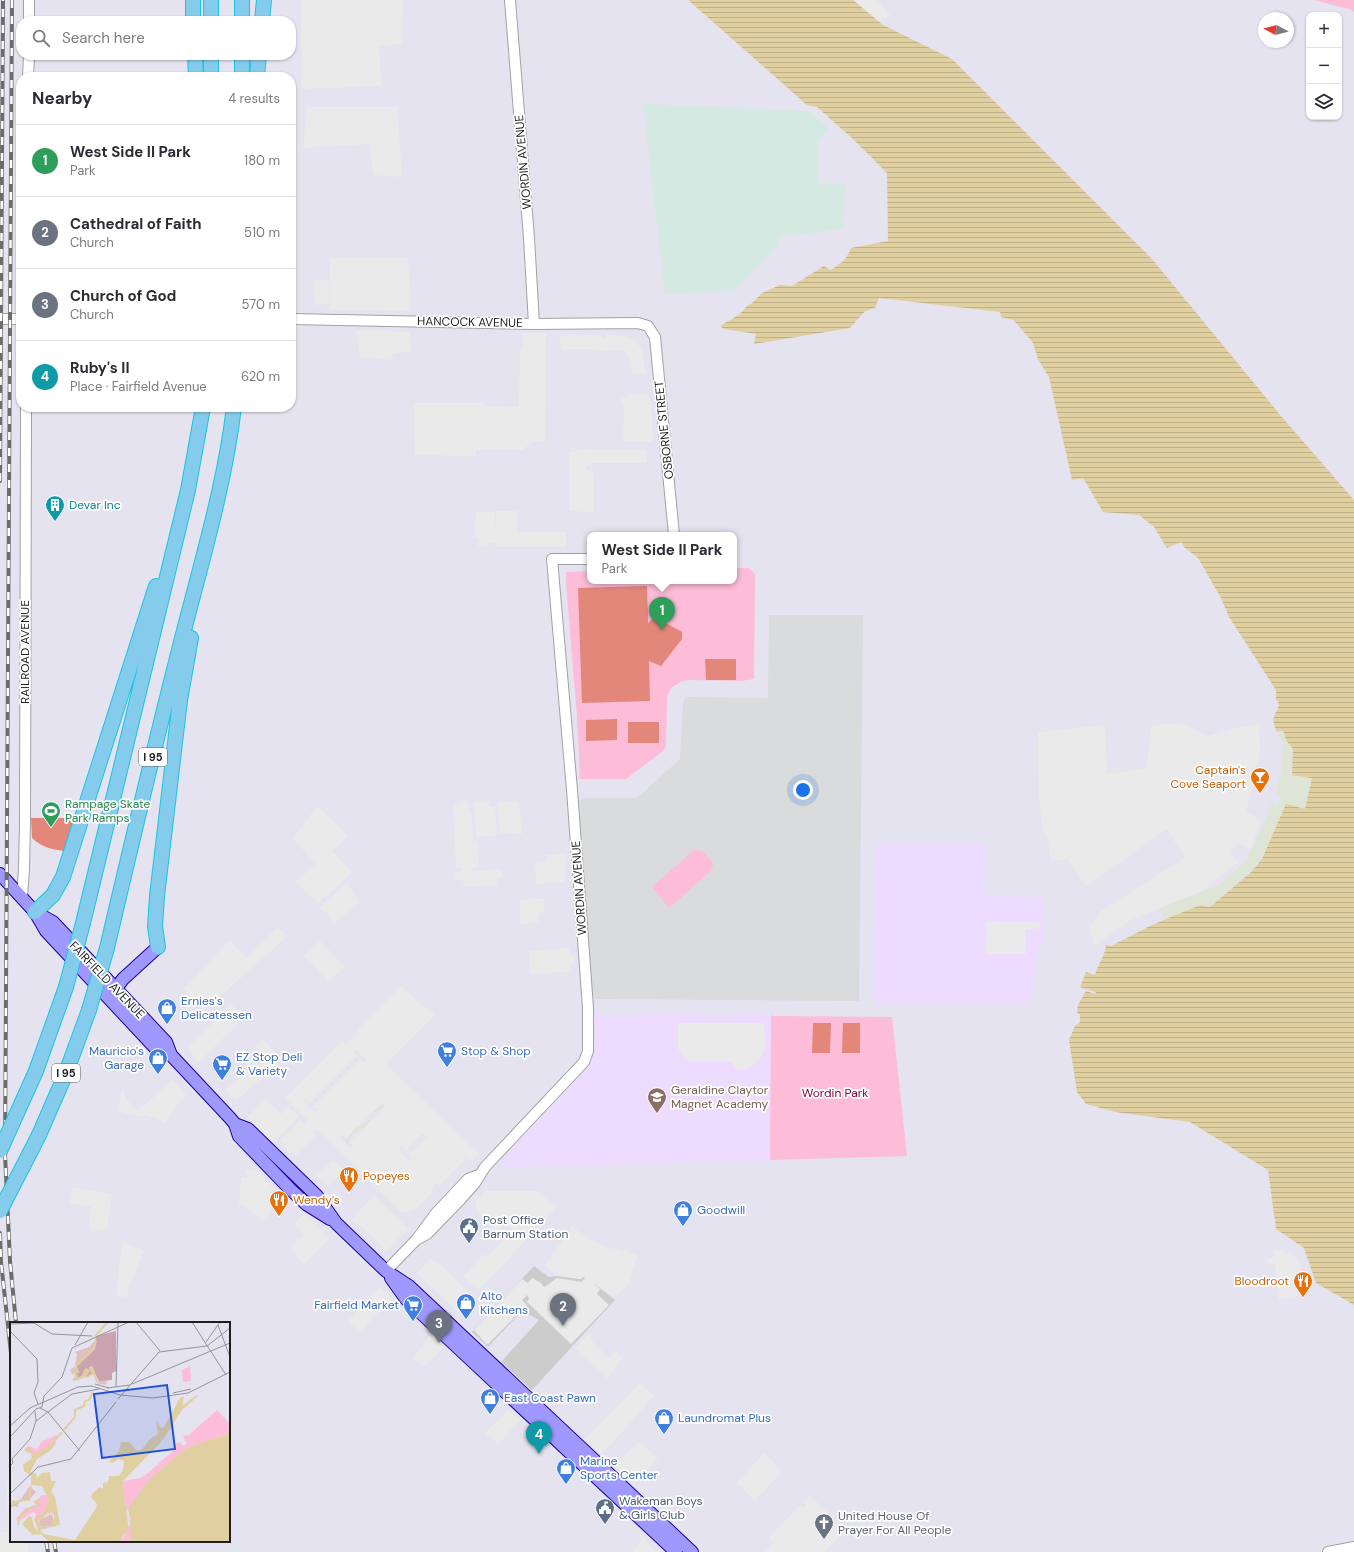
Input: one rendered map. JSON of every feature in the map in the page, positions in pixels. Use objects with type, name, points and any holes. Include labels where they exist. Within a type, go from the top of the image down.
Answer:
[{"type":"highway","points":[[193,0],[194,16]]},
{"type":"highway","points":[[211,0],[211,16]]},
{"type":"highway","points":[[242,0],[242,16]]},
{"type":"highway","points":[[262,16],[264,0]]},
{"type":"highway","points":[[195,60],[196,72]]},
{"type":"highway","points":[[211,60],[211,72]]},
{"type":"highway","points":[[242,60],[242,72]]},
{"type":"highway","points":[[257,72],[259,60]]},
{"type":"highway","points":[[35,912],[53,895],[63,876],[148,610],[167,567],[175,542],[194,463],[202,412]]},
{"type":"highway","name":"I 95","points":[[0,1211],[40,1135],[66,1073],[89,1010],[107,948],[176,662],[201,567],[224,465],[233,412]]},
{"type":"highway","name":"I 95","points":[[0,1151],[36,1071],[66,987],[83,923],[167,567]]},
{"type":"highway","points":[[158,947],[155,926],[159,878],[180,700],[193,628],[201,567]]},
{"type":"main road","name":"FAIRFIELD AVENUE","points":[[0,874],[35,912],[46,931],[112,994],[159,1052],[171,1055],[235,1124],[248,1129],[317,1196],[336,1223],[386,1270],[409,1286],[692,1552]]},
{"type":"main road","points":[[112,994],[123,979],[158,947]]},
{"type":"main road","name":"FAIRFIELD AVENUE","points":[[386,1270],[406,1299],[676,1552]]},
{"type":"street","points":[[29,0],[29,16]]},
{"type":"street","name":"WORDIN AVENUE","points":[[510,0],[529,238],[534,324]]},
{"type":"street","points":[[28,72],[29,60]]},
{"type":"street","points":[[0,319],[16,319]]},
{"type":"street","name":"HANCOCK AVENUE","points":[[296,320],[534,324],[638,323],[648,326]]},
{"type":"street","name":"OSBORNE STREET","points":[[648,326],[655,336],[674,532]]},
{"type":"street","name":"RAILROAD AVENUE","points":[[22,898],[25,837],[26,412]]},
{"type":"street","name":"WORDIN AVENUE","points":[[386,1270],[416,1240],[427,1234],[461,1199],[475,1183],[479,1174],[584,1062],[588,1051],[587,1003],[575,830],[552,559],[587,559]]},
{"type":"street","points":[[1328,1552],[1354,1547]]},
{"type":"shaded area","points":[[301,0],[403,0],[402,43],[379,46],[381,86],[302,89]]},
{"type":"shaded area","points":[[688,0],[853,0],[883,25],[952,59],[1152,259],[1281,416],[1354,500],[1354,1305],[1316,1283],[1304,1248],[1276,1229],[1268,1170],[1190,1122],[1115,1112],[1086,1104],[1077,1092],[1069,1040],[1075,1026],[1080,1022],[1080,1015],[1077,1012],[1078,1005],[1086,991],[1095,994],[1096,992],[1080,987],[1086,972],[1095,975],[1106,945],[1111,946],[1152,925],[1200,905],[1210,907],[1251,872],[1262,859],[1286,804],[1305,809],[1312,778],[1292,775],[1293,749],[1286,740],[1283,730],[1277,732],[1274,723],[1274,717],[1279,705],[1278,701],[1276,700],[1276,690],[1229,617],[1221,598],[1198,558],[1185,548],[1181,542],[1167,548],[1154,527],[1139,515],[1103,512],[1083,478],[1072,480],[1049,377],[1038,359],[1033,343],[1013,320],[1001,317],[1000,312],[879,298],[875,308],[865,311],[850,328],[754,344],[756,334],[724,329],[720,326],[740,314],[762,293],[780,285],[792,286],[824,266],[830,270],[843,261],[851,248],[888,241],[887,173],[853,139],[817,107],[807,105]]},
{"type":"shaded area","points":[[853,0],[877,0],[890,15],[879,21]]},
{"type":"shaded area","points":[[643,104],[810,111],[829,129],[818,140],[818,184],[845,183],[843,229],[778,237],[778,245],[734,291],[665,294]]},
{"type":"shaded area","points":[[307,107],[397,107],[402,177],[373,175],[370,144],[303,148]]},
{"type":"shaded area","points":[[330,258],[408,258],[411,311],[330,310]]},
{"type":"shaded area","points":[[314,280],[329,280],[329,304],[315,305]]},
{"type":"shaded area","points":[[356,330],[410,332],[411,352],[392,353],[393,360],[360,357]]},
{"type":"shaded area","points":[[523,333],[546,333],[545,442],[532,442],[523,450],[476,450],[476,456],[415,455],[414,403],[484,403],[484,406],[519,407],[520,349],[523,348]]},
{"type":"shaded area","points":[[606,334],[628,337],[637,343],[642,350],[646,373],[633,373],[628,355],[623,350],[600,351],[597,349],[561,349],[560,335],[601,335],[601,338],[604,338],[606,337]]},
{"type":"shaded area","points":[[646,394],[646,396],[650,396],[653,442],[625,442],[623,437],[624,407],[621,406],[621,397]]},
{"type":"shaded area","points":[[577,449],[646,450],[647,463],[590,463],[586,467],[586,470],[593,472],[594,512],[569,511],[569,452],[577,451]]},
{"type":"shaded area","points":[[496,511],[517,511],[517,532],[566,532],[566,547],[495,547],[495,543],[487,543],[487,547],[478,546],[479,538],[475,537],[476,512],[495,512],[495,535]]},
{"type":"shaded area","points":[[647,586],[648,623],[655,617],[682,632],[682,639],[661,666],[649,661],[650,701],[582,703],[578,588]]},
{"type":"shaded area","points":[[769,615],[863,615],[859,1001],[597,999],[592,992],[579,801],[585,798],[637,798],[680,759],[683,703],[686,697],[768,698]]},
{"type":"shaded area","points":[[705,659],[736,659],[736,680],[706,680]]},
{"type":"shaded area","points":[[1354,713],[1312,778],[1305,809],[1260,861],[1210,907],[1200,905],[1164,920],[1160,908],[1219,885],[1246,861],[1263,827],[1272,803],[1278,804],[1281,796],[1275,795],[1281,772],[1283,743],[1277,732],[1283,730],[1286,740]]},
{"type":"shaded area","points":[[617,719],[617,740],[586,741],[586,720]]},
{"type":"shaded area","points":[[628,722],[659,722],[659,743],[628,743]]},
{"type":"shaded area","points":[[1181,723],[1207,736],[1259,724],[1260,755],[1251,776],[1255,780],[1246,811],[1261,821],[1251,849],[1238,843],[1230,853],[1238,862],[1201,892],[1131,920],[1094,946],[1089,927],[1101,911],[1185,858],[1167,829],[1086,886],[1068,859],[1051,860],[1048,841],[1043,831],[1039,798],[1038,732],[1105,725],[1107,774],[1147,768],[1151,725]]},
{"type":"shaded area","points":[[488,800],[490,807],[495,807],[497,835],[476,837],[474,802]]},
{"type":"shaded area","points":[[464,801],[468,801],[469,811],[472,814],[473,837],[470,841],[477,841],[479,866],[472,867],[472,870],[501,869],[502,878],[497,878],[497,885],[464,887],[463,880],[454,880],[454,873],[461,872],[463,869],[456,868],[453,805],[463,803]]},
{"type":"shaded area","points":[[497,802],[519,802],[522,834],[500,833]]},
{"type":"shaded area","points":[[317,806],[348,836],[332,851],[352,872],[318,903],[295,882],[316,864],[293,839]]},
{"type":"shaded area","name":"Rampage Skate Park Ramps","points":[[31,818],[75,818],[64,851],[46,847],[39,844],[32,838]]},
{"type":"shaded area","points":[[875,843],[985,844],[984,896],[1044,897],[1043,930],[1029,1004],[873,1003]]},
{"type":"shaded area","points":[[566,854],[565,882],[536,884],[535,862],[547,861],[546,855]]},
{"type":"shaded area","points":[[347,882],[359,902],[334,924],[327,913],[319,908]]},
{"type":"shaded area","points":[[544,899],[544,912],[539,913],[538,922],[520,924],[520,900]]},
{"type":"shaded area","points":[[987,921],[1035,922],[1040,923],[1040,928],[1025,930],[1026,954],[986,954]]},
{"type":"shaded area","points":[[277,928],[289,937],[286,937],[204,1011],[184,989],[230,940],[246,958]]},
{"type":"shaded area","points":[[320,941],[345,967],[328,981],[304,955]]},
{"type":"shaded area","points":[[569,948],[570,954],[575,957],[575,961],[571,964],[571,971],[529,974],[530,951]]},
{"type":"shaded area","points":[[401,986],[421,1005],[431,1010],[435,1015],[387,1063],[387,1065],[479,1154],[471,1162],[462,1154],[466,1159],[439,1186],[434,1182],[432,1193],[414,1211],[401,1212],[317,1129],[312,1130],[316,1136],[296,1155],[291,1152],[288,1153],[283,1147],[284,1144],[281,1140],[300,1120],[305,1124],[307,1120],[285,1098],[342,1041],[346,1045],[356,1035],[360,1036],[357,1030]],"holes":[[[353,1051],[357,1051],[365,1059],[365,1063],[360,1059],[313,1106],[317,1110],[316,1112],[314,1111],[305,1102],[305,1099],[310,1103],[357,1056]],[[382,1103],[385,1106],[350,1142],[353,1146],[350,1147],[341,1138],[341,1135],[346,1139]],[[423,1133],[427,1136],[409,1154],[413,1158],[411,1160],[408,1160],[400,1152],[399,1148],[402,1146],[406,1150]]]},
{"type":"shaded area","points":[[231,1004],[244,1018],[198,1063],[188,1047]]},
{"type":"shaded area","name":"Geraldine Claytor Magnet Academy","points":[[599,1012],[602,1015],[692,1013],[696,1016],[736,1016],[741,1013],[770,1014],[770,1160],[507,1167],[503,1165],[501,1163],[501,1157],[505,1152],[509,1151],[578,1078],[579,1073],[591,1059],[596,1046],[595,1024],[592,1021],[592,1017]]},
{"type":"shaded area","points":[[678,1023],[764,1023],[765,1048],[760,1058],[750,1067],[740,1070],[735,1068],[732,1062],[689,1061],[682,1055],[678,1048]]},
{"type":"shaded area","points":[[813,1023],[831,1023],[830,1053],[812,1053]]},
{"type":"shaded area","points":[[843,1023],[860,1023],[860,1053],[842,1053]]},
{"type":"shaded area","points":[[263,1040],[284,1060],[235,1101],[226,1090],[262,1056],[255,1046]]},
{"type":"shaded area","points":[[173,1080],[186,1095],[165,1123],[155,1118],[143,1115],[141,1117],[117,1111],[122,1091],[132,1107],[140,1109]]},
{"type":"shaded area","points":[[266,1099],[281,1114],[288,1107],[299,1117],[272,1143],[247,1117]]},
{"type":"shaded area","points":[[382,1103],[385,1106],[371,1116],[370,1121],[365,1127],[358,1129],[352,1135],[348,1145],[343,1141],[346,1140],[357,1127],[363,1125],[369,1120],[370,1115],[379,1108]]},
{"type":"shaded area","points":[[333,1160],[345,1170],[329,1186],[315,1175]]},
{"type":"shaded area","points":[[245,1170],[258,1171],[273,1188],[271,1194],[276,1206],[263,1221],[244,1206],[239,1205],[241,1178],[247,1177]]},
{"type":"shaded area","points":[[73,1187],[112,1194],[107,1231],[89,1228],[91,1206],[70,1203]]},
{"type":"shaded area","points":[[483,1191],[538,1191],[557,1207],[479,1290],[463,1277],[484,1254],[488,1257],[513,1230],[505,1222],[497,1231],[477,1211],[476,1197],[482,1197]]},
{"type":"shaded area","points":[[374,1195],[409,1229],[405,1234],[397,1229],[402,1234],[387,1251],[360,1225],[352,1220]]},
{"type":"shaded area","points":[[304,1214],[329,1238],[305,1264],[291,1251],[291,1248],[303,1235],[294,1225]]},
{"type":"shaded area","points":[[572,1227],[602,1246],[638,1255],[629,1283],[615,1297],[593,1283],[600,1289],[597,1294],[609,1305],[571,1344],[527,1302],[529,1298],[527,1295],[522,1300],[527,1305],[487,1345],[474,1330],[522,1279],[528,1283],[532,1278],[541,1283],[544,1287],[557,1278],[582,1282],[585,1278],[580,1279],[558,1276],[545,1266]]},
{"type":"shaded area","points":[[122,1243],[144,1250],[133,1279],[129,1283],[128,1297],[116,1296]]},
{"type":"shaded area","points":[[1274,1249],[1290,1253],[1297,1259],[1301,1268],[1308,1288],[1297,1290],[1297,1296],[1293,1298],[1279,1300],[1275,1264],[1267,1265],[1268,1258],[1274,1257]]},
{"type":"shaded area","points":[[431,1258],[435,1262],[437,1261],[473,1296],[458,1312],[417,1273]]},
{"type":"shaded area","points":[[534,1266],[549,1277],[558,1276],[580,1279],[585,1276],[615,1300],[532,1390],[501,1362],[539,1320],[522,1311],[488,1347],[472,1332]]},
{"type":"shaded area","points":[[379,1287],[392,1298],[360,1332],[348,1321]]},
{"type":"shaded area","points":[[432,1333],[443,1348],[425,1366],[413,1359]]},
{"type":"shaded area","points":[[588,1334],[593,1342],[609,1358],[616,1351],[622,1358],[608,1379],[576,1349]]},
{"type":"shaded area","points":[[640,1383],[654,1396],[601,1455],[585,1439]]},
{"type":"shaded area","points":[[508,1411],[520,1420],[498,1444],[485,1433]]},
{"type":"shaded area","points":[[639,1442],[658,1458],[634,1485],[614,1466]]},
{"type":"shaded area","points":[[764,1453],[782,1471],[755,1501],[737,1483]]},
{"type":"shaded area","points":[[10,1483],[10,1542],[27,1542],[29,1552],[0,1552],[0,1533],[8,1532],[7,1484]]},
{"type":"shaded area","points":[[810,1496],[846,1529],[825,1552],[803,1552],[818,1535],[802,1552],[765,1552],[773,1543],[769,1538],[800,1505],[803,1508],[806,1505],[803,1502]]},
{"type":"shaded area","points":[[643,1538],[656,1552],[633,1552]]},
{"type":"green space","points":[[1314,0],[1354,0],[1354,12],[1349,9]]},
{"type":"green space","points":[[737,568],[749,568],[755,574],[754,679],[741,681],[687,680],[672,687],[667,697],[666,746],[663,751],[626,779],[580,779],[577,716],[566,572],[587,571],[587,584],[737,584]]},
{"type":"green space","points":[[694,850],[703,851],[712,862],[713,867],[710,872],[669,908],[652,887]]},
{"type":"green space","name":"Wordin Park","points":[[771,1015],[892,1017],[907,1156],[770,1160]]},
{"type":"railway","points":[[0,481],[3,0]]},
{"type":"railway","points":[[12,0],[5,1154],[10,1261],[16,1322]]},
{"type":"railway","points":[[0,1233],[1,1262],[10,1344]]},
{"type":"railway","points":[[46,1542],[48,1552]]},
{"type":"railway","points":[[54,1542],[56,1552]]},
{"type":"place","name":"Devar Inc","points":[[55,522]]},
{"type":"place","name":"West Side II Park","points":[[662,630]]},
{"type":"place","name":"Captain's Cove Seaport","points":[[1260,794]]},
{"type":"place","name":"Rampage Skate Park Ramps","points":[[51,828]]},
{"type":"place","name":"Ernies's Delicatessen","points":[[167,1025]]},
{"type":"place","name":"Stop & Shop","points":[[447,1068]]},
{"type":"place","name":"Mauricio's Garage","points":[[158,1075]]},
{"type":"place","name":"EZ Stop Deli & Variety","points":[[222,1081]]},
{"type":"place","name":"Geraldine Claytor Magnet Academy","points":[[657,1114]]},
{"type":"place","name":"Popeyes","points":[[349,1193]]},
{"type":"place","name":"Wendy's","points":[[279,1217]]},
{"type":"place","name":"Goodwill","points":[[683,1227]]},
{"type":"place","name":"Post Office Barnum Station","points":[[469,1244]]},
{"type":"place","name":"Bloodroot","points":[[1303,1298]]},
{"type":"place","name":"Alto Kitchens","points":[[466,1320]]},
{"type":"place","name":"Fairfield Market","points":[[413,1322]]},
{"type":"place","name":"Cathedral of Faith","points":[[563,1326]]},
{"type":"place","name":"Church of God","points":[[439,1343]]},
{"type":"place","name":"East Coast Pawn","points":[[490,1415]]},
{"type":"place","name":"Laundromat Plus","points":[[664,1435]]},
{"type":"place","name":"Ruby's II","points":[[539,1454]]},
{"type":"place","name":"Marine Sports Center","points":[[566,1485]]},
{"type":"place","name":"Wakeman Boys & Girls Club","points":[[605,1525]]},
{"type":"place","name":"United House Of Prayer For All People","points":[[824,1540]]}]
